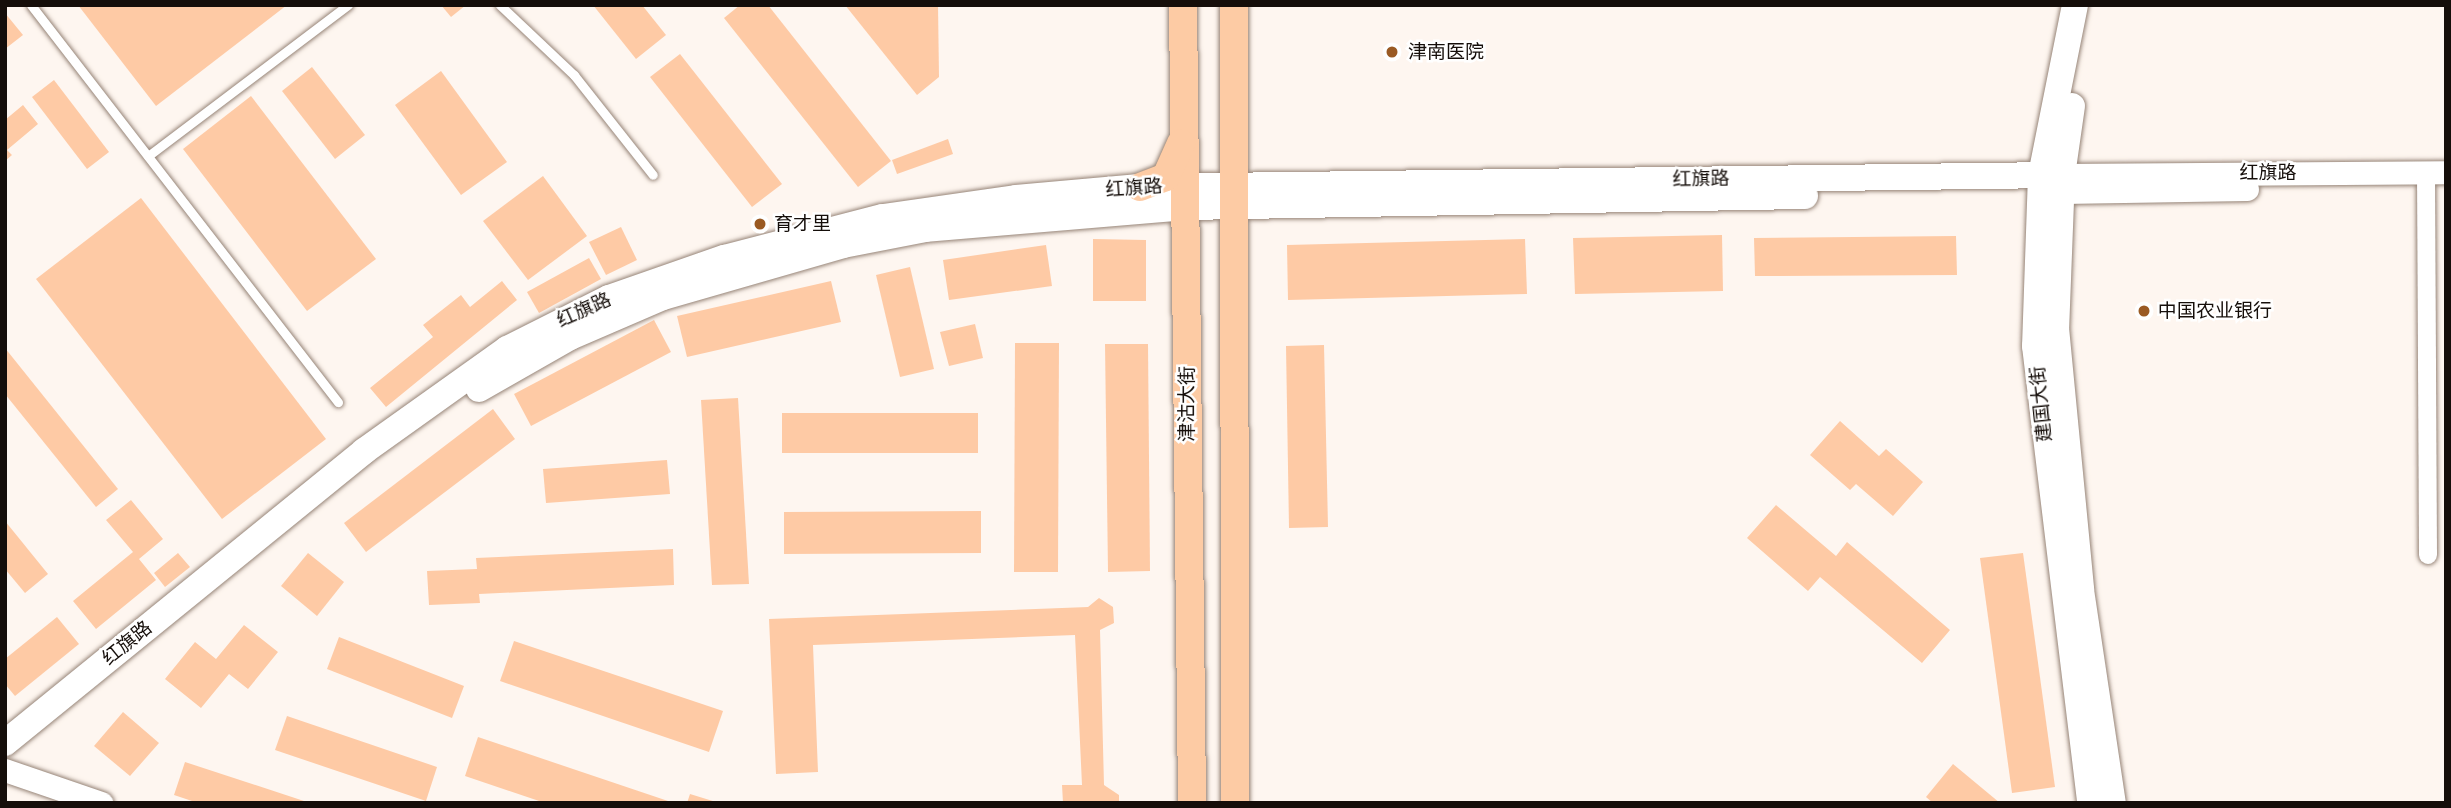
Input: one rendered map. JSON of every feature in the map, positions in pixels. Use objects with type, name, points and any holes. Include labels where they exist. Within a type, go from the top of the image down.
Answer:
[{"type":"main road","name":"津沽大街","points":[[1183,5],[1185,130],[1190,193],[1192,803]]},
{"type":"main road","points":[[1234,5],[1235,803]]},
{"type":"main road","name":"建国大街","points":[[2074,5],[2051,184],[2035,346],[2090,803]]},
{"type":"main road","name":"建国大街","points":[[2090,5],[2051,184],[2056,328],[2081,590],[2113,803]]},
{"type":"main road","points":[[1140,198],[1171,171],[1185,130]]},
{"type":"main road","points":[[1190,193],[1236,131]]},
{"type":"main road","name":"红旗路","points":[[6,763],[364,451],[507,349],[561,319],[665,276],[883,217],[1016,198],[1140,198],[1190,193],[1235,195],[2051,184]]},
{"type":"street","name":"红旗路","points":[[2051,184],[2436,179]]},
{"type":"street","points":[[2428,555],[2436,179]]},
{"type":"street","points":[[6,763],[61,803]]},
{"type":"street","points":[[6,763],[101,803]]},
{"type":"lane","points":[[32,5],[338,402]]},
{"type":"lane","points":[[148,156],[348,5]]},
{"type":"lane","points":[[500,5],[574,75],[653,175]]},
{"type":"building","points":[[78,5],[287,5],[156,106]]},
{"type":"building","points":[[441,5],[466,5],[451,17]]},
{"type":"building","points":[[593,5],[642,5],[666,35],[636,59]]},
{"type":"building","points":[[740,5],[768,5],[891,161],[858,187],[724,18]]},
{"type":"building","points":[[845,5],[938,5],[939,77],[917,95]]},
{"type":"building","points":[[5,13],[23,35],[5,49]]},
{"type":"building","points":[[680,54],[782,184],[752,207],[650,77]]},
{"type":"building","points":[[312,67],[365,135],[335,159],[282,91]]},
{"type":"building","points":[[441,71],[507,162],[461,195],[395,105]]},
{"type":"building","points":[[54,80],[109,152],[87,169],[32,97]]},
{"type":"building","points":[[251,96],[376,259],[307,311],[183,149]]},
{"type":"building","points":[[23,105],[38,124],[7,150],[12,155],[5,161],[5,120]]},
{"type":"building","points":[[948,139],[953,154],[897,174],[892,160]]},
{"type":"building","points":[[543,176],[587,236],[528,280],[483,221]]},
{"type":"building","points":[[141,198],[326,439],[222,519],[36,279]]},
{"type":"building","points":[[621,227],[637,260],[606,275],[589,242]]},
{"type":"building","points":[[1722,235],[1723,291],[1575,294],[1573,238]]},
{"type":"building","points":[[1956,236],[1957,275],[1755,276],[1754,238]]},
{"type":"building","points":[[1093,239],[1146,240],[1146,301],[1093,301]]},
{"type":"building","points":[[1525,239],[1527,294],[1288,300],[1287,245]]},
{"type":"building","points":[[1046,245],[1052,286],[949,300],[943,260]]},
{"type":"building","points":[[589,258],[601,279],[539,313],[527,292]]},
{"type":"building","points":[[910,267],[934,369],[900,377],[876,275]]},
{"type":"building","points":[[502,281],[517,300],[386,407],[370,388],[433,337],[423,325],[461,295],[470,307]]},
{"type":"building","points":[[831,281],[841,322],[687,357],[677,316]]},
{"type":"building","points":[[654,320],[671,352],[531,426],[514,394]]},
{"type":"building","points":[[975,324],[983,358],[949,366],[940,332]]},
{"type":"building","points":[[1015,343],[1059,343],[1058,572],[1014,572]]},
{"type":"building","points":[[1105,344],[1148,344],[1150,571],[1108,572]]},
{"type":"building","points":[[1324,345],[1328,527],[1289,528],[1286,346]]},
{"type":"building","points":[[5,348],[118,489],[96,507],[5,394]]},
{"type":"building","points":[[738,398],[749,584],[712,585],[701,400]]},
{"type":"building","points":[[493,409],[515,439],[366,552],[344,523]]},
{"type":"building","points":[[782,413],[978,413],[978,453],[782,453]]},
{"type":"building","points":[[1840,421],[1879,456],[1886,449],[1923,482],[1893,516],[1856,484],[1850,490],[1810,455]]},
{"type":"building","points":[[667,460],[670,494],[546,503],[543,469]]},
{"type":"building","points":[[131,500],[163,539],[139,559],[156,580],[96,629],[73,601],[133,552],[106,520]]},
{"type":"building","points":[[1776,505],[1836,556],[1847,542],[1950,630],[1922,663],[1820,577],[1808,591],[1747,538]]},
{"type":"building","points":[[981,511],[981,553],[784,554],[784,512]]},
{"type":"building","points":[[5,521],[48,574],[25,593],[5,569]]},
{"type":"building","points":[[673,549],[674,585],[479,594],[480,603],[429,605],[427,571],[477,569],[476,558]]},
{"type":"building","points":[[178,553],[190,567],[165,587],[154,573]]},
{"type":"building","points":[[308,553],[344,582],[317,616],[281,586]]},
{"type":"building","points":[[2023,553],[2055,787],[2012,793],[1980,558]]},
{"type":"building","points":[[1099,598],[1113,607],[1114,623],[1100,630],[1104,785],[1119,795],[1119,803],[1063,803],[1062,785],[1082,785],[1075,635],[813,645],[818,772],[776,774],[769,619],[1088,607]]},
{"type":"building","points":[[57,617],[79,644],[15,696],[5,684],[5,659]]},
{"type":"building","points":[[244,625],[278,652],[248,689],[229,674],[201,708],[165,679],[195,642],[216,659]]},
{"type":"building","points":[[339,637],[464,686],[452,718],[327,669]]},
{"type":"building","points":[[514,641],[723,711],[709,752],[500,681]]},
{"type":"building","points":[[123,712],[159,743],[130,776],[94,746]]},
{"type":"building","points":[[287,716],[437,767],[426,801],[275,750]]},
{"type":"building","points":[[478,737],[671,803],[545,803],[465,776]]},
{"type":"building","points":[[185,762],[307,803],[198,803],[174,795]]},
{"type":"building","points":[[1953,764],[2000,803],[1933,803],[1926,797]]},
{"type":"building","points":[[690,794],[716,802],[687,803]]},
{"type":"place","name":"津南医院","points":[[1392,52]]},
{"type":"place","name":"育才里","points":[[760,224]]},
{"type":"place","name":"中国农业银行","points":[[2144,311]]}]
